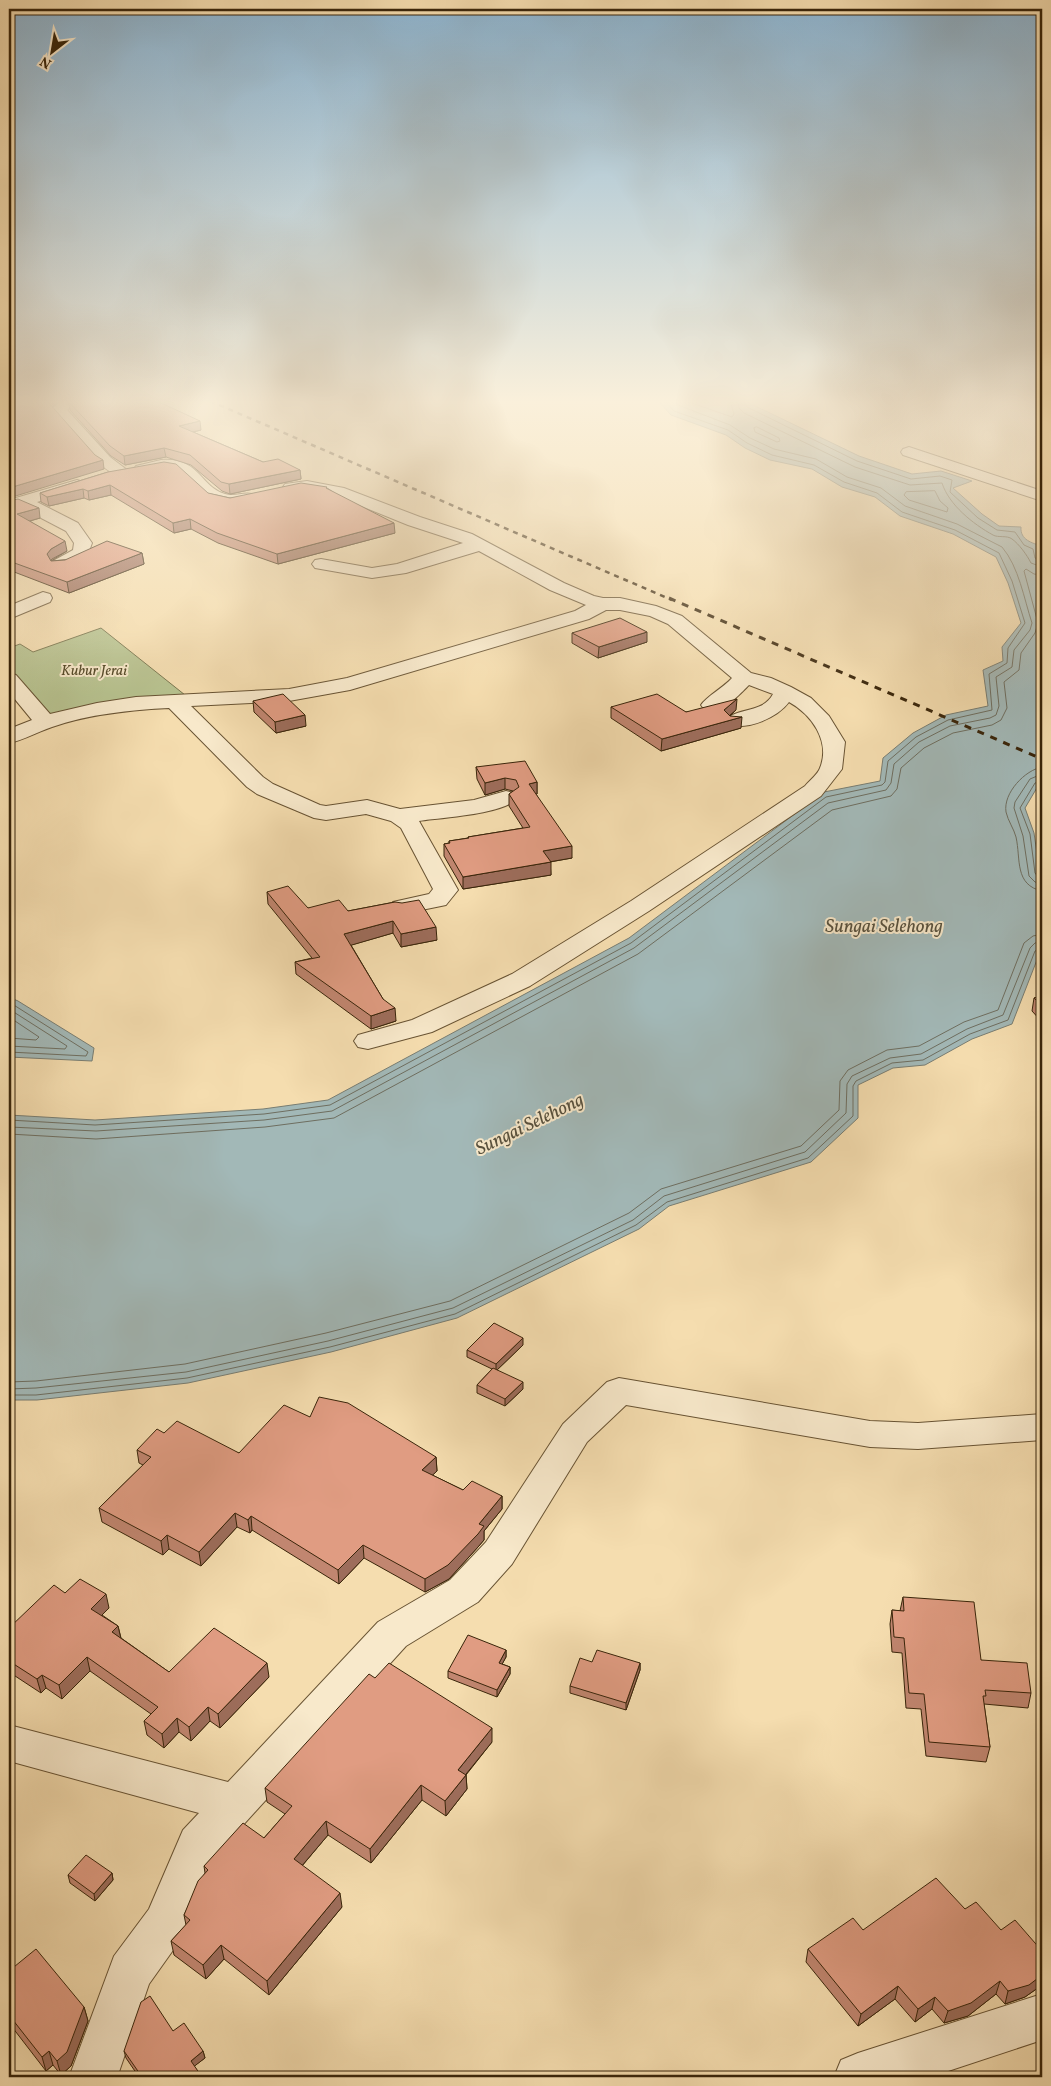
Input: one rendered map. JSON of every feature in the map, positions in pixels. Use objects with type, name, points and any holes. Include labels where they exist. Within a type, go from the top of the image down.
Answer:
[{"type":"street","points":[[16,503],[31,498]]},
{"type":"street","points":[[217,498],[239,500],[245,498]]},
{"type":"street","points":[[355,498],[413,521],[464,536],[580,597],[602,604],[620,604],[636,607],[675,620],[744,678],[764,682],[804,702],[822,720],[834,742],[831,770],[813,791],[640,906],[521,980],[422,1026],[368,1041]]},
{"type":"street","points":[[16,503],[59,519],[72,527],[83,543],[81,553],[59,566]]},
{"type":"street","points":[[321,564],[372,573],[400,569],[472,546],[482,545]]},
{"type":"street","points":[[9,613],[43,598]]},
{"type":"street","points":[[9,737],[44,722],[97,709],[173,700],[289,695],[350,684],[582,614],[602,604]]},
{"type":"street","points":[[711,705],[728,694],[744,678]]},
{"type":"street","points":[[9,679],[44,722]]},
{"type":"street","points":[[736,721],[771,709],[782,698],[784,691]]},
{"type":"street","points":[[173,700],[235,763],[265,789],[314,811],[326,813],[368,807],[398,816],[410,824],[446,890],[437,900],[402,907]]},
{"type":"street","points":[[398,816],[476,807],[506,798]]},
{"type":"street","points":[[97,2077],[95,2072],[130,1972],[165,1924],[198,1844],[392,1634],[435,1610],[470,1585],[499,1553],[576,1432],[619,1392],[870,1434],[918,1436],[1042,1427]]},
{"type":"street","points":[[9,1743],[235,1802]]},
{"type":"street","points":[[858,2077],[1042,2017]]},
{"type":"green space","name":"Kubur Jerai","points":[[101,628],[185,695],[50,717],[9,671],[9,648],[20,644],[33,652]]},
{"type":"water","name":"Sungai Selehong","points":[[877,498],[965,498],[999,526],[1021,527],[1022,535],[1025,538],[1042,546],[1038,554],[1042,557],[1042,785],[1038,786],[1025,808],[1034,833],[1042,888],[1042,947],[1012,1024],[972,1039],[925,1065],[893,1068],[858,1085],[858,1118],[811,1162],[669,1206],[639,1229],[457,1318],[331,1352],[188,1383],[37,1400],[9,1400],[9,1115],[95,1120],[263,1109],[328,1100],[629,938],[824,792],[880,781],[883,758],[913,733],[946,715],[988,706],[983,670],[1003,661],[1002,647],[1021,623],[1008,583],[996,557],[953,534],[900,516]]},
{"type":"water","points":[[9,997],[94,1048],[92,1061],[9,1057]]},
{"type":"building","points":[[132,498],[346,498],[394,523],[277,554],[217,533],[190,519],[173,523]]},
{"type":"building","points":[[18,499],[39,508],[17,514],[65,541],[51,549],[47,554],[51,561],[65,560],[107,541],[142,553],[67,582],[9,561],[9,501]]},
{"type":"building","points":[[620,618],[647,632],[599,647],[572,633]]},
{"type":"building","points":[[283,694],[305,715],[275,722],[253,701]]},
{"type":"building","points":[[657,694],[686,712],[737,699],[724,710],[730,716],[742,717],[662,739],[611,707]]},
{"type":"building","points":[[525,761],[537,782],[529,784],[572,846],[543,851],[551,862],[463,877],[444,844],[468,837],[530,827],[509,794],[519,787],[516,780],[505,778],[485,783],[476,767]]},
{"type":"building","points":[[288,886],[308,908],[339,900],[348,911],[395,902],[402,903],[419,900],[436,927],[401,934],[393,921],[344,934],[383,999],[395,1008],[371,1016],[295,962],[320,957],[267,892]]},
{"type":"building","points":[[1042,996],[1042,1006],[1034,998]]},
{"type":"building","points":[[494,1323],[523,1338],[496,1364],[467,1350]]},
{"type":"building","points":[[493,1368],[523,1382],[505,1399],[477,1385]]},
{"type":"building","points":[[319,1397],[348,1403],[436,1457],[422,1470],[463,1490],[472,1481],[502,1496],[479,1524],[484,1526],[478,1534],[448,1565],[425,1579],[363,1545],[338,1570],[251,1516],[248,1520],[235,1513],[199,1552],[167,1535],[161,1541],[99,1508],[151,1457],[137,1450],[157,1429],[164,1433],[177,1421],[239,1453],[284,1405],[310,1417]]},
{"type":"building","points":[[80,1579],[106,1594],[91,1609],[118,1626],[112,1632],[169,1672],[214,1628],[267,1663],[218,1714],[208,1707],[189,1727],[177,1718],[162,1734],[144,1721],[158,1707],[87,1657],[59,1685],[42,1675],[37,1679],[9,1661],[9,1652],[13,1647],[9,1644],[9,1628],[54,1585],[65,1593]]},
{"type":"building","points":[[903,1597],[974,1602],[981,1660],[1027,1663],[1031,1693],[985,1690],[986,1696],[983,1696],[990,1747],[929,1742],[924,1694],[909,1693],[904,1638],[894,1637],[892,1610],[904,1611]]},
{"type":"building","points":[[468,1635],[506,1650],[499,1663],[510,1667],[497,1690],[448,1671]]},
{"type":"building","points":[[597,1650],[640,1663],[626,1703],[570,1686],[580,1658],[592,1662]]},
{"type":"building","points":[[389,1663],[492,1728],[458,1770],[466,1775],[445,1801],[421,1785],[370,1849],[326,1821],[294,1859],[340,1893],[267,1981],[221,1945],[203,1965],[171,1941],[190,1920],[184,1915],[198,1881],[208,1870],[204,1866],[243,1823],[264,1838],[292,1806],[265,1788],[369,1674],[375,1678]]},
{"type":"building","points":[[86,1855],[112,1873],[94,1894],[68,1875]]},
{"type":"building","points":[[936,1878],[965,1909],[976,1902],[1001,1930],[1015,1920],[1042,1951],[1042,1975],[1029,1985],[1008,1991],[1000,1981],[971,2003],[948,2011],[935,1997],[918,2009],[898,1986],[861,2014],[808,1949],[853,1918],[863,1930]]},
{"type":"building","points":[[36,1949],[84,2007],[67,2052],[57,2061],[49,2051],[42,2057],[9,2015],[9,1971]]},
{"type":"building","points":[[150,1996],[173,2031],[184,2023],[203,2051],[191,2061],[202,2077],[142,2077],[124,2051],[141,2002]]},
{"type":"railway","points":[[436,498],[672,600]]},
{"type":"railway","points":[[669,598],[1042,759]]}]
